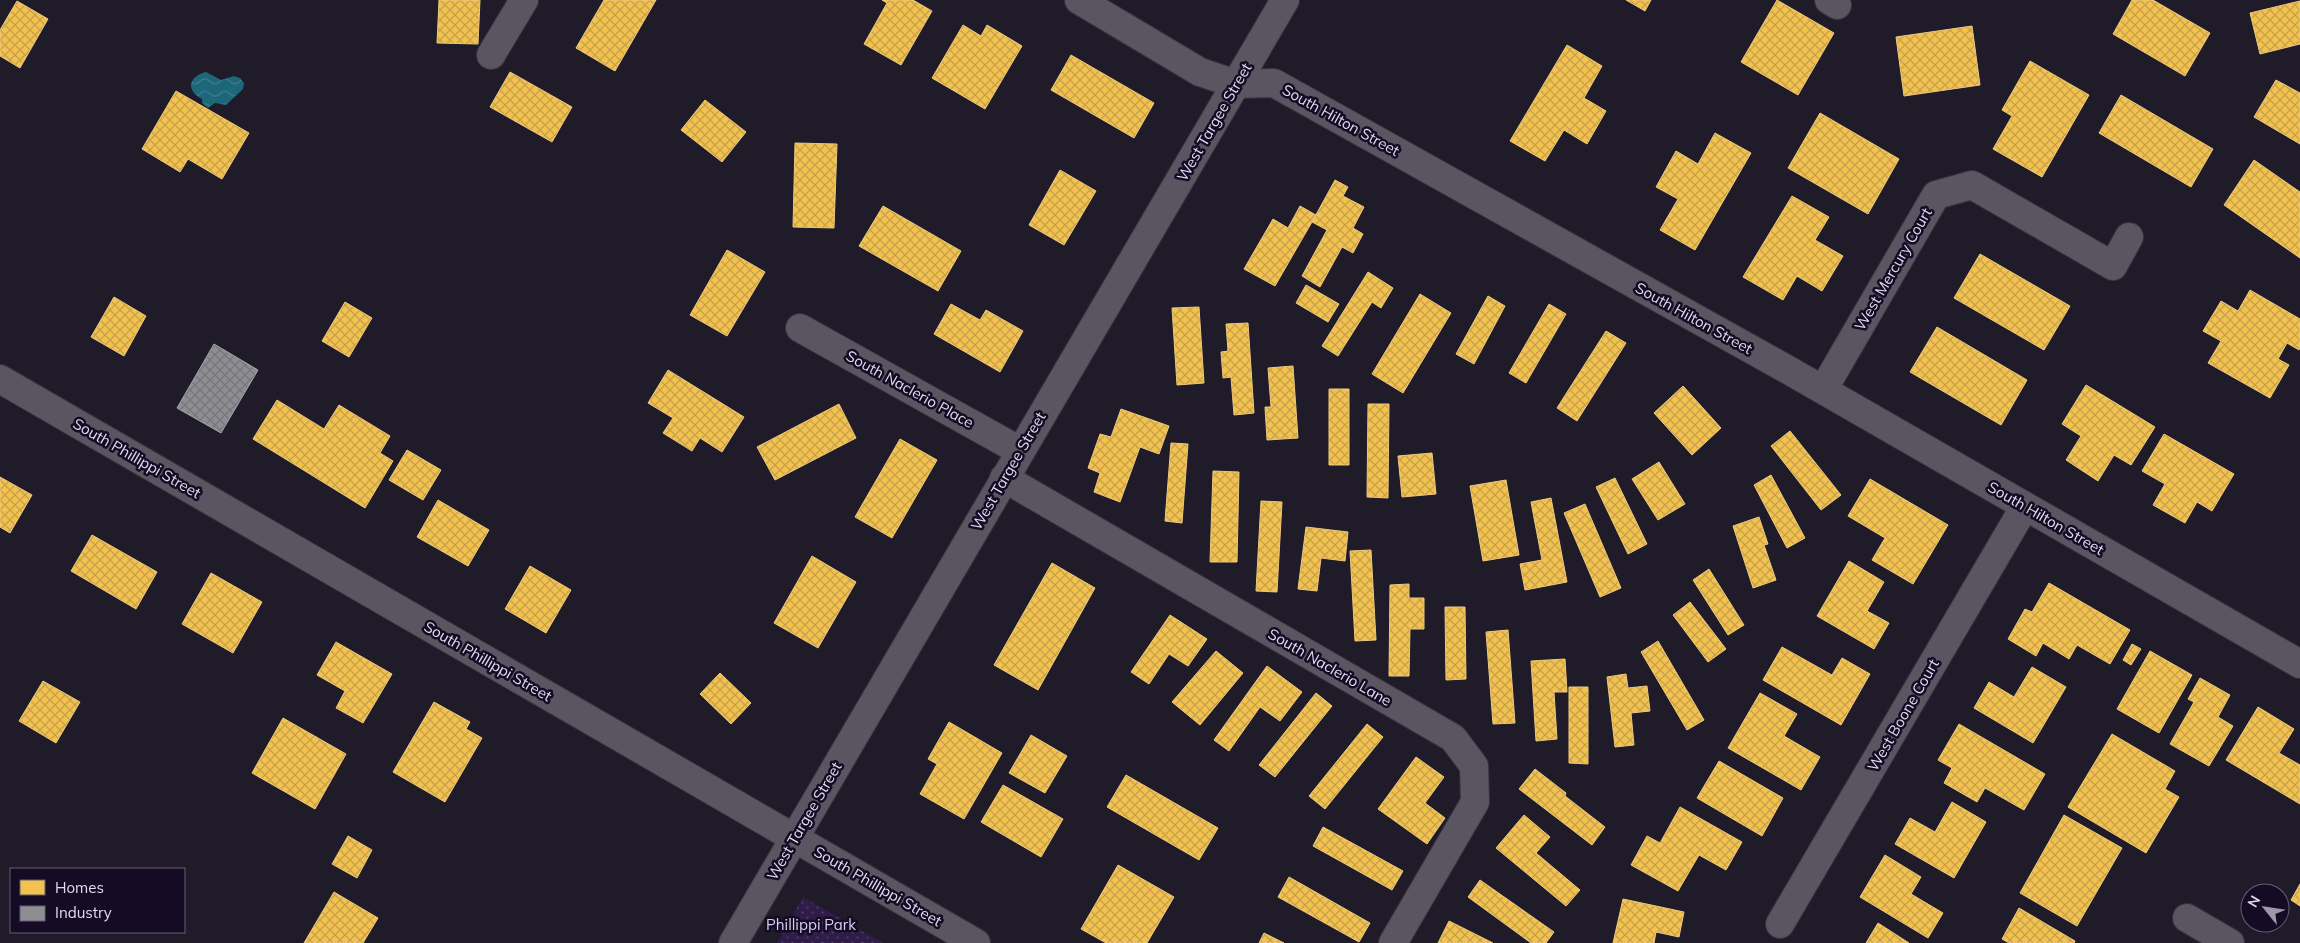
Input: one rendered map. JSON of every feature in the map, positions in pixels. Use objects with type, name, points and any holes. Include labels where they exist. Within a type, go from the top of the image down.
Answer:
[{"type":"street","points":[[491,56],[524,0]]},
{"type":"street","name":"South Hilton Street","points":[[1079,0],[1200,72],[1236,84],[1274,83],[1823,390],[2300,664]]},
{"type":"street","name":"West Targee Street","points":[[733,943],[1285,0]]},
{"type":"street","name":"West Mercury Court","points":[[1823,390],[1936,195],[1972,185],[2113,266],[2130,237]]},
{"type":"street","name":"South Naclerio Place","points":[[800,328],[1020,451]]},
{"type":"street","name":"South Phillippi Street","points":[[0,379],[976,943]]},
{"type":"street","name":"South Naclerio Lane","points":[[1004,478],[1453,738],[1474,766],[1475,802],[1393,943]]},
{"type":"street","name":"West Boone Court","points":[[1780,924],[2025,506]]},
{"type":"street","points":[[2187,918],[2230,943]]},
{"type":"green space","name":"Phillippi Park","points":[[803,897],[883,943],[777,943]]},
{"type":"water","points":[[206,72],[221,80],[234,76],[240,78],[244,83],[243,89],[226,105],[215,103],[208,108],[191,88],[193,80]]},
{"type":"building: Homes","points":[[439,0],[480,0],[478,44],[437,43]]},
{"type":"building: Homes","points":[[604,0],[656,0],[615,71],[576,48]]},
{"type":"building: Homes","points":[[882,0],[913,0],[932,11],[901,65],[864,44],[887,3]]},
{"type":"building: Homes","points":[[1626,0],[1651,0],[1645,11]]},
{"type":"building: Homes","points":[[1777,0],[1834,33],[1798,95],[1741,62]]},
{"type":"building: Homes","points":[[2132,0],[2153,0],[2210,33],[2185,76],[2113,34]]},
{"type":"building: Homes","points":[[17,1],[48,19],[20,68],[0,56],[0,30]]},
{"type":"building: Homes","points":[[2300,1],[2300,44],[2260,54],[2250,13]]},
{"type":"building: Homes","points":[[963,25],[981,36],[987,25],[1022,46],[985,109],[932,78]]},
{"type":"building: Homes","points":[[1972,26],[1980,85],[1904,96],[1896,37]]},
{"type":"building: Homes","points":[[1567,45],[1602,66],[1584,98],[1606,111],[1587,144],[1564,130],[1545,161],[1510,141]]},
{"type":"building: Homes","points":[[1071,55],[1154,103],[1134,138],[1051,90]]},
{"type":"building: Homes","points":[[2030,61],[2089,95],[2042,177],[1993,149],[2012,116],[2002,110]]},
{"type":"building: Homes","points":[[510,72],[572,107],[552,142],[490,107]]},
{"type":"building: Homes","points":[[2276,80],[2300,93],[2300,144],[2254,117]]},
{"type":"building: Homes","points":[[176,91],[249,133],[222,179],[188,159],[180,172],[142,149]]},
{"type":"building: Homes","points":[[2121,95],[2213,149],[2191,187],[2099,133]]},
{"type":"building: Homes","points":[[705,100],[746,132],[722,162],[681,130]]},
{"type":"building: Homes","points":[[1820,113],[1899,159],[1868,214],[1788,168]]},
{"type":"building: Homes","points":[[1715,133],[1751,153],[1695,250],[1660,230],[1678,199],[1656,187],[1676,151],[1698,164]]},
{"type":"building: Homes","points":[[795,143],[837,144],[834,228],[793,227]]},
{"type":"building: Homes","points":[[2254,160],[2300,192],[2300,258],[2224,205]]},
{"type":"building: Homes","points":[[1060,170],[1096,191],[1064,245],[1029,225]]},
{"type":"building: Homes","points":[[1335,180],[1348,187],[1343,196],[1364,207],[1353,228],[1363,234],[1353,253],[1342,247],[1320,287],[1302,276],[1327,230],[1312,222]]},
{"type":"building: Homes","points":[[1792,196],[1829,217],[1815,240],[1843,256],[1822,291],[1797,276],[1783,300],[1743,277]]},
{"type":"building: Homes","points":[[883,206],[961,251],[938,291],[859,246]]},
{"type":"building: Homes","points":[[1300,206],[1316,215],[1275,286],[1244,269],[1273,219],[1288,228]]},
{"type":"building: Homes","points":[[727,250],[765,272],[727,336],[690,315]]},
{"type":"building: Homes","points":[[1980,254],[2070,306],[2044,350],[1954,298]]},
{"type":"building: Homes","points":[[1368,272],[1393,288],[1381,308],[1372,302],[1338,356],[1322,346]]},
{"type":"building: Homes","points":[[1306,285],[1339,304],[1328,322],[1296,303]]},
{"type":"building: Homes","points":[[2250,290],[2300,319],[2299,350],[2287,343],[2278,359],[2289,365],[2270,398],[2208,363],[2221,341],[2203,331],[2221,301],[2238,311]]},
{"type":"building: Homes","points":[[1420,294],[1451,313],[1403,393],[1372,374]]},
{"type":"building: Homes","points":[[1488,296],[1505,306],[1474,364],[1456,354]]},
{"type":"building: Homes","points":[[114,297],[146,316],[124,356],[91,337]]},
{"type":"building: Homes","points":[[345,302],[372,318],[349,357],[322,341]]},
{"type":"building: Homes","points":[[951,304],[980,320],[986,310],[1023,331],[1000,372],[934,334]]},
{"type":"building: Homes","points":[[1549,304],[1566,314],[1526,383],[1509,373]]},
{"type":"building: Homes","points":[[1199,307],[1204,383],[1177,385],[1172,308]]},
{"type":"building: Homes","points":[[1248,323],[1254,413],[1234,415],[1231,377],[1223,378],[1221,352],[1228,351],[1226,324]]},
{"type":"building: Homes","points":[[1937,327],[2027,380],[2001,425],[1910,372]]},
{"type":"building: Homes","points":[[1606,331],[1626,343],[1577,421],[1557,408]]},
{"type":"building: Homes","points":[[1293,366],[1298,438],[1267,440],[1265,407],[1271,407],[1268,368]]},
{"type":"building: Homes","points":[[668,370],[744,417],[722,452],[700,438],[692,451],[663,433],[673,418],[648,403]]},
{"type":"building: Homes","points":[[2086,385],[2155,427],[2131,465],[2114,455],[2098,481],[2066,460],[2081,436],[2062,424]]},
{"type":"building: Homes","points":[[1683,386],[1721,428],[1692,455],[1654,413]]},
{"type":"building: Homes","points":[[1329,389],[1349,389],[1349,465],[1329,465]]},
{"type":"building: Homes","points":[[277,400],[324,429],[339,405],[390,436],[380,453],[393,461],[365,508],[253,439]]},
{"type":"building: Homes","points":[[839,404],[856,438],[775,480],[757,447]]},
{"type":"building: Homes","points":[[1368,404],[1389,404],[1388,498],[1367,497]]},
{"type":"building: Homes","points":[[1121,409],[1169,426],[1159,454],[1140,447],[1120,502],[1094,492],[1100,473],[1088,468],[1100,434],[1111,437]]},
{"type":"building: Homes","points":[[1790,431],[1841,495],[1821,510],[1771,446]]},
{"type":"building: Homes","points":[[2164,434],[2234,474],[2212,511],[2197,502],[2185,523],[2153,505],[2165,484],[2142,471]]},
{"type":"building: Homes","points":[[900,439],[937,460],[892,538],[855,517]]},
{"type":"building: Homes","points":[[1171,443],[1188,444],[1182,523],[1165,521]]},
{"type":"building: Homes","points":[[407,450],[441,470],[423,500],[389,480]]},
{"type":"building: Homes","points":[[1432,453],[1436,494],[1402,497],[1398,456]]},
{"type":"building: Homes","points":[[1659,462],[1685,504],[1658,520],[1632,479]]},
{"type":"building: Homes","points":[[1213,471],[1239,472],[1237,562],[1210,562]]},
{"type":"building: Homes","points":[[1771,475],[1805,538],[1787,548],[1754,485]]},
{"type":"building: Homes","points":[[0,477],[32,495],[10,533],[0,527]]},
{"type":"building: Homes","points":[[1615,478],[1647,544],[1628,554],[1596,487]]},
{"type":"building: Homes","points":[[1870,479],[1948,525],[1913,584],[1872,560],[1885,538],[1848,516]]},
{"type":"building: Homes","points":[[1506,480],[1519,555],[1483,561],[1470,486]]},
{"type":"building: Homes","points":[[1551,498],[1567,582],[1525,590],[1520,564],[1542,560],[1531,502]]},
{"type":"building: Homes","points":[[438,500],[489,530],[468,566],[417,537]]},
{"type":"building: Homes","points":[[1261,501],[1282,502],[1277,592],[1256,591]]},
{"type":"building: Homes","points":[[1585,504],[1621,588],[1600,597],[1564,513]]},
{"type":"building: Homes","points":[[1759,517],[1768,544],[1764,545],[1776,580],[1753,588],[1733,526]]},
{"type":"building: Homes","points":[[1306,527],[1348,532],[1345,561],[1321,558],[1317,591],[1298,589]]},
{"type":"building: Homes","points":[[92,535],[157,572],[136,609],[71,571]]},
{"type":"building: Homes","points":[[1371,550],[1376,640],[1355,641],[1350,551]]},
{"type":"building: Homes","points":[[812,556],[856,582],[818,648],[774,623]]},
{"type":"building: Homes","points":[[1849,561],[1884,582],[1867,611],[1889,623],[1874,649],[1817,616]]},
{"type":"building: Homes","points":[[1052,563],[1095,588],[1038,690],[994,665]]},
{"type":"building: Homes","points":[[530,566],[571,590],[546,633],[505,609]]},
{"type":"building: Homes","points":[[1709,569],[1744,625],[1728,635],[1693,580]]},
{"type":"building: Homes","points":[[211,573],[262,602],[233,653],[182,624]]},
{"type":"building: Homes","points":[[2049,583],[2130,630],[2110,664],[2077,645],[2069,659],[2043,643],[2036,656],[2008,639],[2025,609],[2032,612]]},
{"type":"building: Homes","points":[[1409,584],[1409,598],[1424,598],[1424,629],[1410,629],[1409,676],[1389,676],[1390,585]]},
{"type":"building: Homes","points":[[1690,602],[1726,649],[1708,662],[1673,615]]},
{"type":"building: Homes","points":[[1445,607],[1465,607],[1466,679],[1446,680]]},
{"type":"building: Homes","points":[[1170,615],[1207,639],[1188,666],[1169,654],[1149,684],[1131,672]]},
{"type":"building: Homes","points":[[1508,630],[1515,723],[1493,724],[1486,632]]},
{"type":"building: Homes","points":[[1658,641],[1704,720],[1687,730],[1641,652]]},
{"type":"building: Homes","points":[[336,642],[392,674],[363,723],[336,708],[345,691],[317,675]]},
{"type":"building: Homes","points":[[2132,644],[2141,649],[2131,665],[2123,660]]},
{"type":"building: Homes","points":[[1782,647],[1832,675],[1842,658],[1870,674],[1841,725],[1763,680]]},
{"type":"building: Homes","points":[[1216,651],[1243,673],[1200,725],[1172,702]]},
{"type":"building: Homes","points":[[2150,651],[2192,675],[2159,733],[2117,709]]},
{"type":"building: Homes","points":[[1565,659],[1567,692],[1554,692],[1557,739],[1536,741],[1531,661]]},
{"type":"building: Homes","points":[[1267,666],[1302,692],[1280,721],[1260,707],[1229,751],[1214,740]]},
{"type":"building: Homes","points":[[2032,667],[2066,687],[2033,743],[1974,708],[1989,682],[2014,697]]},
{"type":"building: Homes","points":[[720,673],[751,703],[731,724],[700,694]]},
{"type":"building: Homes","points":[[1626,674],[1628,688],[1647,686],[1650,711],[1631,713],[1634,745],[1615,747],[1607,677]]},
{"type":"building: Homes","points":[[2200,678],[2230,695],[2218,717],[2233,726],[2209,766],[2170,744],[2194,702],[2188,699]]},
{"type":"building: Homes","points":[[43,681],[80,702],[56,743],[19,721]]},
{"type":"building: Homes","points":[[1569,687],[1588,687],[1588,764],[1569,763]]},
{"type":"building: Homes","points":[[1316,693],[1332,706],[1275,777],[1259,765]]},
{"type":"building: Homes","points":[[1760,693],[1797,714],[1784,736],[1820,757],[1801,790],[1728,748]]},
{"type":"building: Homes","points":[[434,702],[470,722],[466,729],[482,738],[445,802],[393,772]]},
{"type":"building: Homes","points":[[2258,707],[2294,729],[2279,753],[2300,765],[2300,804],[2226,760]]},
{"type":"building: Homes","points":[[283,718],[346,754],[315,809],[252,773]]},
{"type":"building: Homes","points":[[949,722],[1002,753],[964,819],[920,794],[937,764],[928,759]]},
{"type":"building: Homes","points":[[1367,724],[1383,737],[1325,809],[1309,796]]},
{"type":"building: Homes","points":[[1959,724],[2045,774],[2024,810],[1985,788],[1977,802],[1944,783],[1952,768],[1938,760]]},
{"type":"building: Homes","points":[[2112,734],[2175,771],[2165,789],[2179,797],[2146,853],[2068,807]]},
{"type":"building: Homes","points":[[1031,735],[1067,756],[1045,793],[1009,773]]},
{"type":"building: Homes","points":[[1416,757],[1444,777],[1425,803],[1445,818],[1427,844],[1378,809]]},
{"type":"building: Homes","points":[[1719,761],[1783,798],[1762,836],[1697,798]]},
{"type":"building: Homes","points":[[1535,769],[1566,793],[1565,796],[1605,827],[1592,845],[1519,789]]},
{"type":"building: Homes","points":[[1126,775],[1218,828],[1199,860],[1107,807]]},
{"type":"building: Homes","points":[[1003,785],[1063,819],[1041,857],[981,822]]},
{"type":"building: Homes","points":[[1952,802],[1986,822],[1954,878],[1895,844],[1910,818],[1935,832]]},
{"type":"building: Homes","points":[[1680,807],[1742,842],[1726,870],[1699,855],[1678,891],[1631,865],[1647,836],[1660,843]]},
{"type":"building: Homes","points":[[1524,815],[1550,837],[1536,853],[1580,890],[1566,906],[1496,848]]},
{"type":"building: Homes","points":[[2064,815],[2122,848],[2077,926],[2020,893]]},
{"type":"building: Homes","points":[[1323,827],[1403,871],[1392,890],[1313,846]]},
{"type":"building: Homes","points":[[348,836],[372,850],[357,878],[332,864]]},
{"type":"building: Homes","points":[[1885,855],[1921,877],[1911,894],[1943,913],[1928,938],[1860,897]]},
{"type":"building: Homes","points":[[1118,865],[1174,897],[1147,943],[1106,943],[1081,929]]},
{"type":"building: Homes","points":[[1289,877],[1370,923],[1359,942],[1278,897]]},
{"type":"building: Homes","points":[[1480,880],[1554,932],[1546,943],[1531,943],[1468,897]]},
{"type":"building: Homes","points":[[2300,884],[2300,906],[2291,900]]},
{"type":"building: Homes","points":[[334,892],[378,918],[363,943],[304,943]]},
{"type":"building: Homes","points":[[1623,899],[1684,912],[1679,937],[1656,932],[1654,943],[1613,943]]},
{"type":"building: Homes","points":[[2019,908],[2075,941],[2074,943],[2009,943],[2002,939]]},
{"type":"building: Homes","points":[[1449,921],[1493,943],[1438,943]]},
{"type":"building: Homes","points":[[1878,923],[1909,943],[1866,943]]},
{"type":"building: Homes","points":[[1264,933],[1284,943],[1259,943]]},
{"type":"building: Industry","points":[[214,344],[258,370],[221,433],[177,408]]}]
